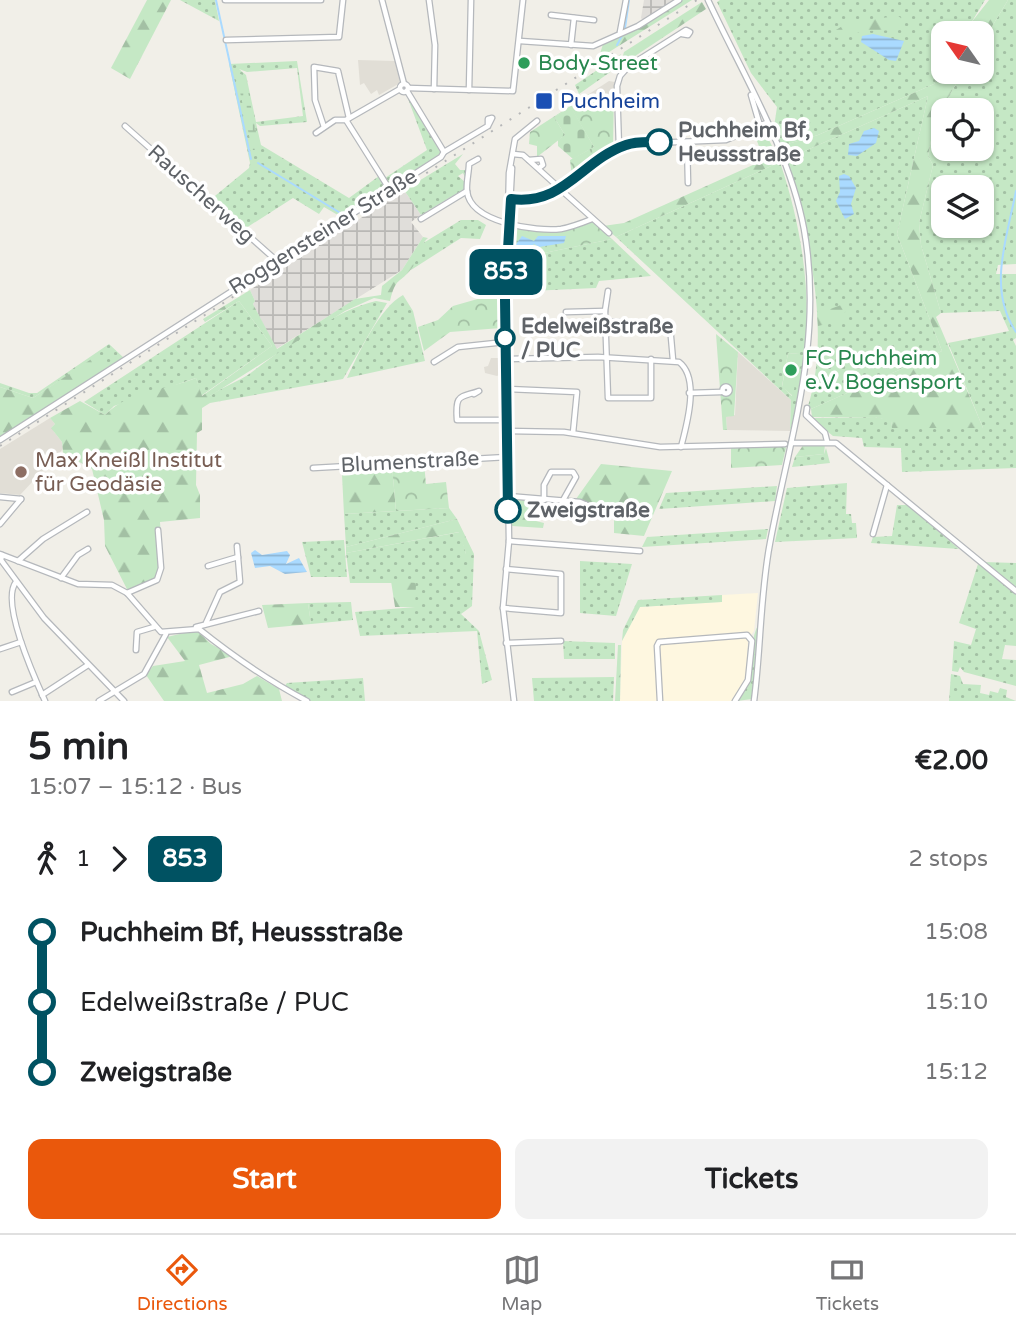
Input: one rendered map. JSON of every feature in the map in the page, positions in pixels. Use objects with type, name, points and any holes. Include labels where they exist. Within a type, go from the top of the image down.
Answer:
[{"type":"street","points":[[225,0],[321,0]]},
{"type":"street","points":[[226,40],[339,37],[343,0]]},
{"type":"street","points":[[382,0],[406,88],[444,152]]},
{"type":"street","points":[[429,0],[435,45],[434,89]]},
{"type":"street","points":[[469,90],[471,0]]},
{"type":"street","points":[[316,133],[335,120],[347,119],[400,89],[513,91],[523,0]]},
{"type":"street","points":[[625,31],[626,0]]},
{"type":"street","points":[[520,41],[593,46],[625,31],[634,22],[638,26],[679,0]]},
{"type":"street","points":[[708,0],[766,123],[796,197],[808,260],[810,345],[766,568],[754,701]]},
{"type":"street","points":[[551,15],[594,20]]},
{"type":"street","points":[[571,45],[574,18]]},
{"type":"street","points":[[619,148],[617,86],[620,76],[629,66],[681,34]]},
{"type":"street","points":[[324,127],[316,100],[314,67],[338,71],[347,119],[390,190]]},
{"type":"street","points":[[750,90],[761,120],[760,127]]},
{"type":"street","points":[[514,701],[503,608],[509,541],[505,359],[508,220],[517,135],[537,121]]},
{"type":"street","points":[[510,199],[537,201],[560,189],[619,148],[637,142],[726,140],[766,123]]},
{"type":"street","name":"Rauscherweg","points":[[125,126],[277,261]]},
{"type":"street","name":"Roggensteiner Straße","points":[[0,440],[488,126]]},
{"type":"street","points":[[687,142],[688,183]]},
{"type":"street","points":[[513,154],[523,155],[555,184]]},
{"type":"street","points":[[478,159],[470,164],[467,191],[473,205],[483,214],[559,229],[592,219]]},
{"type":"street","points":[[529,160],[543,160],[538,168]]},
{"type":"street","points":[[560,189],[609,233]]},
{"type":"street","points":[[421,219],[467,191]]},
{"type":"street","points":[[608,291],[605,321],[607,396],[610,400],[651,398],[651,359]]},
{"type":"street","points":[[566,312],[605,311]]},
{"type":"street","points":[[605,321],[670,326],[673,360]]},
{"type":"street","points":[[433,362],[452,349],[467,344],[505,342]]},
{"type":"street","points":[[505,359],[606,357],[673,360],[687,370],[689,393],[681,447]]},
{"type":"street","points":[[506,389],[577,392],[573,433]]},
{"type":"street","points":[[689,393],[721,392]]},
{"type":"street","points":[[474,394],[462,394],[457,401],[457,420],[507,420]]},
{"type":"street","points":[[807,408],[806,415],[825,433],[827,441]]},
{"type":"street","points":[[507,431],[573,433],[655,447],[785,444]]},
{"type":"street","points":[[792,443],[836,443],[1016,591]]},
{"type":"street","name":"Blumenstraße","points":[[313,468],[507,457]]},
{"type":"street","points":[[544,500],[544,485],[551,472],[573,472],[576,478],[562,502]]},
{"type":"street","points":[[873,534],[887,485]]},
{"type":"street","points":[[508,496],[583,503],[607,514]]},
{"type":"street","points":[[0,497],[21,499],[0,524]]},
{"type":"street","points":[[18,561],[43,539],[87,512]]},
{"type":"street","points":[[127,593],[157,580],[161,568],[158,530]]},
{"type":"street","points":[[509,541],[640,551]]},
{"type":"street","points":[[206,623],[220,592],[240,582],[237,546]]},
{"type":"street","points":[[61,578],[78,555],[88,549]]},
{"type":"street","points":[[124,701],[48,624],[1,560],[1,554],[85,585],[109,584],[127,593],[154,627],[166,634],[259,611]]},
{"type":"street","points":[[208,566],[238,557]]},
{"type":"street","points":[[503,608],[561,613],[561,574],[506,569]]},
{"type":"street","points":[[16,582],[12,586],[12,608],[21,642],[45,701]]},
{"type":"street","points":[[136,650],[138,632],[154,627]]},
{"type":"street","points":[[195,627],[258,676],[307,701]]},
{"type":"street","points":[[99,701],[144,674],[166,634]]},
{"type":"street","points":[[660,701],[658,643],[748,635],[751,639],[748,680],[735,701]]},
{"type":"street","points":[[506,643],[561,641]]},
{"type":"street","points":[[0,649],[21,642]]},
{"type":"street","points":[[42,695],[88,665]]},
{"type":"street","points":[[12,692],[37,682]]},
{"type":"shaded area","points":[[644,0],[679,0],[645,22],[641,18]]},
{"type":"shaded area","points":[[358,60],[395,61],[400,83],[379,95],[377,90],[371,94],[364,83],[360,85]]},
{"type":"shaded area","points":[[609,81],[615,82],[615,110],[607,110],[589,94]]},
{"type":"shaded area","points":[[404,190],[421,215],[411,222],[423,237],[402,270],[276,349],[253,304],[255,301],[250,290]]},
{"type":"shaded area","points":[[738,352],[791,400],[790,431],[727,430],[726,417],[735,415]]},
{"type":"shaded area","points":[[491,358],[502,358],[502,373],[497,376],[485,373],[484,367],[488,366]]},
{"type":"shaded area","name":"Max Kneißl Institut für Geodäsie","points":[[50,418],[55,424],[51,428],[62,442],[62,450],[20,495],[0,493],[0,449]]},
{"type":"shaded area","points":[[758,593],[754,631],[748,640],[746,678],[732,701],[620,701],[622,641],[640,607],[721,602],[722,595]]},
{"type":"green space","points":[[147,0],[171,0],[130,79],[111,68]]},
{"type":"green space","points":[[180,0],[215,0],[219,21]]},
{"type":"green space","points":[[683,0],[692,0],[590,64],[599,57],[603,44],[646,24]]},
{"type":"green space","points":[[985,0],[972,21],[931,21],[931,84],[934,84],[818,135],[781,146],[774,127],[777,107],[751,73],[717,2]]},
{"type":"green space","points":[[989,0],[1008,0],[994,23],[994,21],[972,21]]},
{"type":"green space","points":[[1008,0],[1016,0],[1016,264],[998,265],[996,274],[1016,274],[1016,338],[1013,340],[1016,346],[1016,468],[902,472],[901,448],[864,447],[862,438],[833,436],[811,418],[875,417],[891,420],[892,427],[983,428],[948,343],[1009,331],[1000,311],[941,313],[921,245],[919,223],[933,165],[928,156],[931,141],[931,161],[994,161],[994,98],[948,98],[956,84],[994,84],[994,23]]},
{"type":"green space","points":[[702,2],[706,9],[620,66],[624,52]]},
{"type":"green space","points":[[898,16],[901,18],[899,30],[865,31],[837,38],[831,33],[849,22]]},
{"type":"green space","points":[[621,54],[616,68],[579,94],[575,85]]},
{"type":"green space","points":[[297,61],[307,122],[260,126],[256,123],[261,145],[349,198],[379,176],[386,189],[343,218],[324,207],[319,214],[293,198],[246,228],[214,200],[210,200],[249,168],[250,163],[229,64]],"holes":[[[297,68],[303,116],[256,122],[246,75],[239,69],[247,72]]]},
{"type":"green space","points":[[236,72],[245,76],[259,147],[256,150],[252,150]]},
{"type":"green space","points":[[934,84],[956,84],[948,98],[931,98],[931,141],[928,156],[933,165],[919,223],[921,245],[941,313],[936,317],[983,428],[892,428],[891,421],[875,417],[812,417],[811,409],[942,351],[897,234],[928,96],[787,159],[781,146],[818,135]]},
{"type":"green space","points":[[614,91],[613,148],[572,177],[570,160],[594,147],[571,108],[554,117],[565,135],[537,157],[537,146],[529,144],[530,132],[589,94],[596,102]]},
{"type":"green space","points":[[407,96],[441,153],[391,186],[385,178],[427,150]]},
{"type":"green space","points":[[928,96],[897,234],[942,351],[811,409],[808,406],[815,377],[818,346],[814,282],[787,159]]},
{"type":"green space","points":[[571,107],[594,147],[573,159],[558,146],[558,140],[565,135],[554,117]]},
{"type":"green space","points":[[758,131],[765,132],[780,162],[616,237],[603,226],[624,223],[764,160],[757,141],[745,137]]},
{"type":"green space","points":[[463,154],[455,164],[460,170],[467,170],[466,179],[463,173],[458,176],[466,183],[464,189],[421,215],[404,190]]},
{"type":"green space","points":[[780,162],[798,229],[806,296],[804,364],[790,431],[791,400],[616,237]],"holes":[[[788,353],[799,354],[792,396],[782,386]]]},
{"type":"green space","points":[[461,220],[478,220],[486,225],[480,239],[461,238],[411,270],[420,245]]},
{"type":"green space","points":[[592,222],[612,239],[510,260],[512,227],[569,229]]},
{"type":"green space","points":[[423,237],[428,238],[412,268],[396,284],[390,301],[374,298],[345,311],[210,396],[210,403],[202,408],[202,430],[197,433],[196,485],[200,495],[200,518],[160,522],[163,568],[159,581],[129,593],[105,546],[104,520],[92,469],[63,453],[62,442],[51,428],[55,424],[50,418],[80,401],[105,415],[115,406],[137,395],[196,378],[202,396],[272,346],[239,301],[205,322],[203,319],[250,290],[255,301],[253,304],[277,349],[355,299],[381,295],[382,286],[402,270]]},
{"type":"green space","points":[[612,239],[651,276],[599,281],[596,288],[508,292],[510,260]]},
{"type":"green space","points":[[502,292],[501,328],[450,332],[424,351],[418,327],[438,320],[453,306]]},
{"type":"green space","points":[[403,295],[413,311],[425,361],[347,378],[378,320],[394,301]]},
{"type":"green space","points":[[239,301],[272,346],[201,396],[196,378],[114,406],[105,415],[84,402]]},
{"type":"green space","points":[[376,301],[387,303],[343,379],[210,403],[210,396],[247,375],[311,330],[344,312]]},
{"type":"green space","points":[[841,305],[846,311],[839,321],[818,326],[817,314]]},
{"type":"green space","points":[[716,334],[738,352],[734,416],[726,417],[727,430],[723,430]]},
{"type":"green space","points":[[109,344],[124,358],[105,371],[99,355],[33,398],[0,387],[0,383],[37,393]]},
{"type":"green space","name":"FC Puchheim e.V. Bogensport","points":[[788,353],[800,354],[793,396],[782,387]]},
{"type":"green space","points":[[99,354],[107,363],[105,371],[0,438],[0,387],[33,398]]},
{"type":"green space","points":[[781,443],[786,448],[782,465],[731,468],[731,444]]},
{"type":"green space","points":[[804,444],[825,444],[824,454],[795,457]]},
{"type":"green space","points":[[826,448],[830,463],[792,467],[795,457],[824,454]]},
{"type":"green space","points":[[424,463],[426,484],[446,482],[449,508],[396,511],[392,465]]},
{"type":"green space","points":[[601,464],[672,471],[644,536],[614,533],[614,510],[603,511],[576,499]]},
{"type":"green space","points":[[392,465],[396,511],[344,514],[342,475],[390,472]]},
{"type":"green space","points":[[847,483],[846,514],[851,514],[852,523],[856,523],[857,538],[775,542],[787,488]]},
{"type":"green space","points":[[777,486],[775,501],[659,509],[666,493]]},
{"type":"green space","points":[[512,498],[535,500],[536,521],[544,523],[543,528],[512,526]]},
{"type":"green space","points":[[897,505],[908,505],[959,549],[871,543],[873,537],[892,536]]},
{"type":"green space","points":[[449,508],[457,519],[346,547],[344,514]]},
{"type":"green space","points":[[457,519],[474,554],[466,554],[459,532],[346,553],[346,547]]},
{"type":"green space","points":[[768,529],[766,539],[642,547],[647,537]]},
{"type":"green space","points":[[460,532],[466,554],[474,554],[472,606],[461,614],[479,631],[492,680],[482,684],[477,631],[360,636],[355,612],[415,607],[415,583],[350,583],[346,553]]},
{"type":"green space","points":[[344,540],[347,577],[311,577],[302,542]]},
{"type":"green space","points":[[580,561],[632,564],[616,616],[580,613]]},
{"type":"green space","points":[[983,562],[1016,563],[1016,590]]},
{"type":"green space","points":[[978,564],[1016,594],[1016,646],[1005,645],[1002,659],[1016,660],[1016,686],[964,672],[960,667],[958,672],[952,671],[954,641],[971,645],[976,629],[959,623]]},
{"type":"green space","points":[[391,581],[416,583],[415,607],[395,607]]},
{"type":"green space","points":[[722,595],[722,602],[640,607],[622,641],[623,630],[638,600]]},
{"type":"green space","points":[[351,602],[353,620],[311,624],[308,603]]},
{"type":"green space","points":[[308,603],[311,624],[268,628],[262,605]]},
{"type":"green space","points":[[758,625],[752,699],[737,701],[747,683],[752,644]]},
{"type":"green space","points":[[196,630],[211,644],[233,656],[199,665],[207,693],[243,684],[257,676],[279,689],[282,701],[164,701],[146,675],[153,666],[185,661],[167,637]]},
{"type":"green space","points":[[563,641],[615,643],[615,659],[564,659]]},
{"type":"green space","points":[[618,645],[621,645],[620,701],[615,701]]},
{"type":"green space","points":[[951,674],[960,676],[963,684],[981,685],[980,693],[989,695],[990,691],[998,693],[1000,688],[1007,690],[1006,697],[1016,701],[949,701]]},
{"type":"green space","points":[[614,677],[613,701],[534,701],[532,678]]},
{"type":"green space","points":[[363,678],[365,701],[310,701],[284,687],[287,683]]},
{"type":"water","points":[[873,34],[904,41],[896,61],[889,60],[861,42],[862,36]]},
{"type":"water","points":[[874,128],[879,131],[876,143],[857,156],[848,155],[849,144],[859,141],[864,131]]},
{"type":"water","points":[[839,176],[849,176],[856,188],[851,204],[854,214],[845,219],[836,201],[840,192]]},
{"type":"water","points":[[522,236],[534,241],[538,236],[566,236],[564,243],[539,247],[534,244],[530,249],[514,247]]},
{"type":"water","points":[[255,550],[262,555],[287,551],[290,555],[286,564],[299,558],[307,572],[285,574],[270,566],[255,568],[251,553]]},
{"type":"waterway","points":[[216,0],[251,159]]},
{"type":"waterway","points":[[625,28],[629,0]]},
{"type":"waterway","points":[[617,45],[623,34]]},
{"type":"waterway","points":[[258,163],[342,214]]},
{"type":"waterway","points":[[1016,191],[1004,245],[1001,281],[1007,316],[1016,332]]},
{"type":"railway","points":[[0,446],[697,0]]},
{"type":"bus line","name":"853","points":[[508,510],[505,299],[511,199],[537,201],[560,189],[622,146],[637,142],[659,142]]},
{"type":"place","name":"Body-Street","points":[[524,63]]},
{"type":"place","name":"Puchheim","points":[[544,101]]},
{"type":"place","name":"Puchheim Bf, Heussstraße","points":[[659,142]]},
{"type":"place","name":"Edelweißstraße / PUC","points":[[505,338]]},
{"type":"place","name":"FC Puchheim e.V. Bogensport","points":[[791,370]]},
{"type":"place","name":"Max Kneißl Institut für Geodäsie","points":[[21,472]]},
{"type":"place","name":"Zweigstraße","points":[[508,510]]}]
